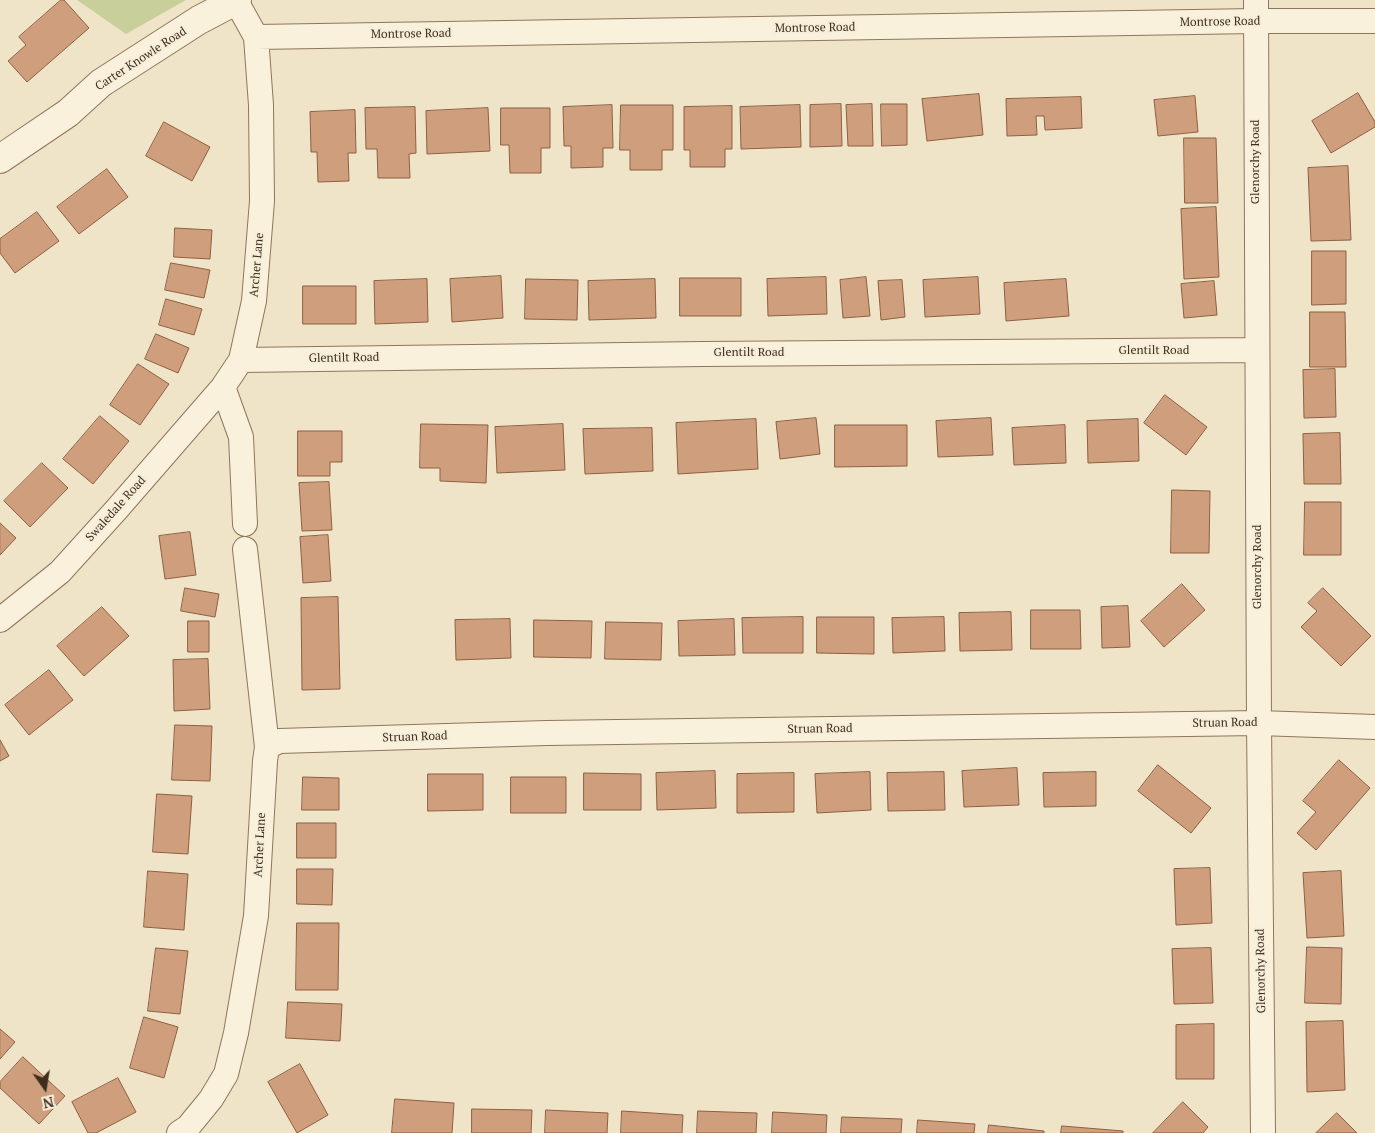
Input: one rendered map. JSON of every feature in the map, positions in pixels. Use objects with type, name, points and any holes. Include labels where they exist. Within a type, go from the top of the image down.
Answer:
[{"type":"street","name":"Archer Lane","points":[[223,387],[241,360],[254,301],[262,201],[261,105],[256,37],[237,0]]},
{"type":"street","name":"Carter Knowle Road","points":[[3,151],[68,113],[101,82],[199,20],[237,0]]},
{"type":"street","name":"Montrose Road","points":[[256,37],[1256,11],[1375,21]]},
{"type":"street","name":"Glenorchy Road","points":[[1256,11],[1263,1133]]},
{"type":"street","name":"Glentilt Road","points":[[241,360],[1257,350]]},
{"type":"street","points":[[223,387],[241,437],[245,524]]},
{"type":"street","name":"Swaledale Road","points":[[0,620],[60,572],[223,387]]},
{"type":"street","name":"Archer Lane","points":[[186,1131],[226,1074],[236,1033],[256,916],[267,747],[245,549]]},
{"type":"street","name":"Struan Road","points":[[267,747],[279,741],[547,733],[1259,723],[1375,727]]},
{"type":"green space","points":[[77,0],[186,0],[126,34]]},
{"type":"building","points":[[61,0],[64,0],[89,28],[27,82],[8,61],[26,45],[19,37]]},
{"type":"building","points":[[1358,93],[1375,122],[1375,127],[1331,153],[1312,121]]},
{"type":"building","points":[[979,94],[983,135],[927,141],[922,99]]},
{"type":"building","points":[[1195,96],[1198,132],[1158,136],[1154,100]]},
{"type":"building","points":[[1081,97],[1082,128],[1045,130],[1044,116],[1036,116],[1037,135],[1007,136],[1006,99]]},
{"type":"building","points":[[841,104],[842,146],[810,147],[810,105]]},
{"type":"building","points":[[872,104],[873,146],[848,146],[846,105]]},
{"type":"building","points":[[881,104],[907,104],[907,145],[882,146]]},
{"type":"building","points":[[612,105],[613,148],[603,148],[603,167],[571,168],[571,146],[564,146],[563,107]]},
{"type":"building","points":[[621,105],[673,105],[673,150],[662,150],[662,170],[630,170],[630,150],[620,150]]},
{"type":"building","points":[[800,105],[801,147],[741,149],[740,107]]},
{"type":"building","points":[[732,106],[732,149],[725,149],[725,167],[690,167],[690,150],[684,150],[684,107]]},
{"type":"building","points":[[415,107],[416,153],[409,154],[410,178],[378,178],[377,149],[366,149],[365,108]]},
{"type":"building","points":[[488,108],[490,151],[427,154],[426,111]]},
{"type":"building","points":[[501,108],[550,108],[550,148],[541,148],[541,173],[510,173],[509,145],[501,145]]},
{"type":"building","points":[[355,110],[356,153],[348,153],[349,181],[318,182],[317,152],[311,152],[310,112]]},
{"type":"building","points":[[164,122],[210,147],[192,181],[146,156]]},
{"type":"building","points":[[1184,138],[1216,138],[1218,203],[1185,203]]},
{"type":"building","points":[[1348,166],[1351,240],[1311,241],[1308,168]]},
{"type":"building","points":[[107,169],[128,197],[79,234],[57,207]]},
{"type":"building","points":[[1216,207],[1219,277],[1184,279],[1181,209]]},
{"type":"building","points":[[37,212],[59,241],[15,273],[0,253],[0,239]]},
{"type":"building","points":[[175,228],[212,230],[210,259],[174,257]]},
{"type":"building","points":[[1312,251],[1346,251],[1346,304],[1312,305]]},
{"type":"building","points":[[171,263],[210,270],[204,298],[165,290]]},
{"type":"building","points":[[501,276],[503,318],[452,322],[450,279]]},
{"type":"building","points":[[826,277],[827,314],[768,316],[767,279]]},
{"type":"building","points":[[866,277],[870,316],[843,318],[840,280]]},
{"type":"building","points":[[978,277],[980,314],[925,317],[923,280]]},
{"type":"building","points":[[680,278],[741,278],[741,316],[680,316]]},
{"type":"building","points":[[427,279],[428,322],[375,324],[374,281]]},
{"type":"building","points":[[526,279],[578,280],[577,320],[525,319]]},
{"type":"building","points":[[655,279],[656,318],[589,320],[588,281]]},
{"type":"building","points":[[1066,279],[1069,316],[1006,321],[1004,283]]},
{"type":"building","points":[[902,280],[905,317],[881,320],[878,281]]},
{"type":"building","points":[[1214,281],[1217,315],[1184,318],[1181,284]]},
{"type":"building","points":[[303,286],[356,286],[356,324],[303,324]]},
{"type":"building","points":[[166,299],[202,309],[194,335],[159,325]]},
{"type":"building","points":[[1310,312],[1345,312],[1346,367],[1310,367]]},
{"type":"building","points":[[156,334],[189,348],[178,373],[145,359]]},
{"type":"building","points":[[138,364],[169,384],[140,425],[110,405]]},
{"type":"building","points":[[1335,369],[1336,417],[1304,418],[1303,370]]},
{"type":"building","points":[[1165,395],[1207,427],[1186,455],[1144,423]]},
{"type":"building","points":[[100,416],[129,441],[93,484],[63,459]]},
{"type":"building","points":[[816,418],[820,454],[780,459],[776,422]]},
{"type":"building","points":[[991,418],[993,455],[938,457],[936,421]]},
{"type":"building","points":[[756,419],[758,469],[678,474],[676,423]]},
{"type":"building","points":[[1138,419],[1139,461],[1088,463],[1087,421]]},
{"type":"building","points":[[421,424],[488,425],[486,483],[440,481],[440,468],[420,468]]},
{"type":"building","points":[[563,424],[565,470],[497,473],[495,427]]},
{"type":"building","points":[[835,425],[907,425],[907,466],[835,467]]},
{"type":"building","points":[[1065,425],[1066,463],[1014,465],[1012,428]]},
{"type":"building","points":[[652,428],[653,471],[585,474],[583,429]]},
{"type":"building","points":[[298,431],[342,431],[342,462],[330,462],[330,476],[298,476]]},
{"type":"building","points":[[1340,433],[1341,484],[1304,484],[1303,434]]},
{"type":"building","points":[[42,463],[68,488],[30,527],[4,501]]},
{"type":"building","points":[[329,482],[332,530],[302,531],[299,483]]},
{"type":"building","points":[[1172,490],[1210,491],[1209,553],[1171,553]]},
{"type":"building","points":[[1305,502],[1341,502],[1341,555],[1304,555]]},
{"type":"building","points":[[0,523],[16,538],[0,555]]},
{"type":"building","points":[[190,532],[196,575],[165,579],[159,536]]},
{"type":"building","points":[[328,535],[331,581],[303,583],[300,537]]},
{"type":"building","points":[[1182,584],[1205,610],[1164,647],[1141,621]]},
{"type":"building","points":[[185,588],[219,594],[215,617],[181,611]]},
{"type":"building","points":[[1323,588],[1371,636],[1341,666],[1301,627],[1317,611],[1308,603]]},
{"type":"building","points":[[338,597],[340,689],[302,690],[301,598]]},
{"type":"building","points":[[1128,606],[1130,647],[1102,648],[1101,607]]},
{"type":"building","points":[[102,607],[129,636],[84,676],[57,646]]},
{"type":"building","points":[[1031,610],[1080,610],[1081,649],[1031,649]]},
{"type":"building","points":[[1011,612],[1012,650],[960,651],[959,613]]},
{"type":"building","points":[[803,617],[803,653],[743,653],[742,618]]},
{"type":"building","points":[[817,617],[874,617],[874,654],[817,653]]},
{"type":"building","points":[[944,617],[945,651],[893,653],[892,618]]},
{"type":"building","points":[[510,619],[511,658],[456,660],[455,620]]},
{"type":"building","points":[[734,619],[735,655],[679,656],[678,621]]},
{"type":"building","points":[[534,620],[592,621],[591,658],[534,657]]},
{"type":"building","points":[[188,621],[209,621],[209,652],[188,652]]},
{"type":"building","points":[[606,622],[662,623],[661,660],[605,659]]},
{"type":"building","points":[[208,659],[210,709],[174,711],[173,660]]},
{"type":"building","points":[[49,670],[73,700],[29,735],[5,705]]},
{"type":"building","points":[[175,725],[212,726],[210,781],[172,780]]},
{"type":"building","points":[[0,740],[9,756],[0,761]]},
{"type":"building","points":[[1339,760],[1370,788],[1316,850],[1297,833],[1316,812],[1303,801]]},
{"type":"building","points":[[1158,765],[1211,808],[1191,833],[1138,791]]},
{"type":"building","points":[[1017,768],[1019,805],[964,807],[962,771]]},
{"type":"building","points":[[715,771],[716,808],[657,810],[656,773]]},
{"type":"building","points":[[870,772],[871,810],[817,813],[815,774]]},
{"type":"building","points":[[944,772],[945,810],[888,811],[887,773]]},
{"type":"building","points":[[1096,772],[1096,806],[1044,807],[1043,773]]},
{"type":"building","points":[[584,773],[641,774],[641,810],[584,810]]},
{"type":"building","points":[[794,773],[794,812],[737,813],[737,774]]},
{"type":"building","points":[[428,774],[483,774],[483,810],[428,811]]},
{"type":"building","points":[[303,777],[339,778],[339,810],[302,810]]},
{"type":"building","points":[[511,777],[566,777],[566,813],[511,813]]},
{"type":"building","points":[[157,794],[192,796],[188,854],[153,852]]},
{"type":"building","points":[[297,823],[336,823],[336,858],[297,858]]},
{"type":"building","points":[[1210,868],[1212,923],[1176,925],[1174,869]]},
{"type":"building","points":[[297,869],[333,869],[332,905],[297,904]]},
{"type":"building","points":[[148,871],[188,874],[184,930],[144,927]]},
{"type":"building","points":[[1341,871],[1344,936],[1307,938],[1303,873]]},
{"type":"building","points":[[297,923],[339,923],[338,990],[296,990]]},
{"type":"building","points":[[1307,947],[1342,948],[1341,1004],[1305,1003]]},
{"type":"building","points":[[156,948],[188,951],[180,1014],[148,1011]]},
{"type":"building","points":[[1211,948],[1213,1003],[1174,1004],[1172,949]]},
{"type":"building","points":[[288,1002],[342,1004],[340,1041],[286,1038]]},
{"type":"building","points":[[144,1017],[178,1027],[164,1078],[130,1068]]},
{"type":"building","points":[[1343,1021],[1345,1090],[1307,1092],[1306,1022]]},
{"type":"building","points":[[1214,1024],[1214,1079],[1176,1079],[1176,1025]]},
{"type":"building","points":[[0,1029],[15,1042],[0,1059]]},
{"type":"building","points":[[23,1057],[65,1096],[39,1124],[0,1088],[0,1082]]},
{"type":"building","points":[[300,1064],[328,1115],[297,1133],[268,1082]]},
{"type":"building","points":[[118,1078],[136,1112],[96,1133],[88,1133],[72,1102]]},
{"type":"building","points":[[395,1099],[454,1103],[452,1133],[392,1133]]},
{"type":"building","points":[[1183,1102],[1208,1127],[1203,1133],[1153,1133]]},
{"type":"building","points":[[472,1109],[532,1110],[531,1133],[472,1133]]},
{"type":"building","points":[[546,1110],[608,1113],[607,1133],[545,1133]]},
{"type":"building","points":[[622,1111],[683,1115],[682,1133],[621,1133]]},
{"type":"building","points":[[698,1111],[757,1113],[756,1133],[697,1133]]},
{"type":"building","points":[[773,1112],[827,1115],[826,1133],[772,1133]]},
{"type":"building","points":[[1337,1113],[1357,1133],[1316,1133]]},
{"type":"building","points":[[842,1117],[902,1119],[901,1133],[841,1133]]},
{"type":"building","points":[[918,1120],[975,1124],[974,1133],[917,1133]]},
{"type":"building","points":[[989,1125],[1044,1131],[1044,1133],[988,1133]]},
{"type":"building","points":[[1062,1126],[1123,1131],[1123,1133],[1061,1133]]}]
